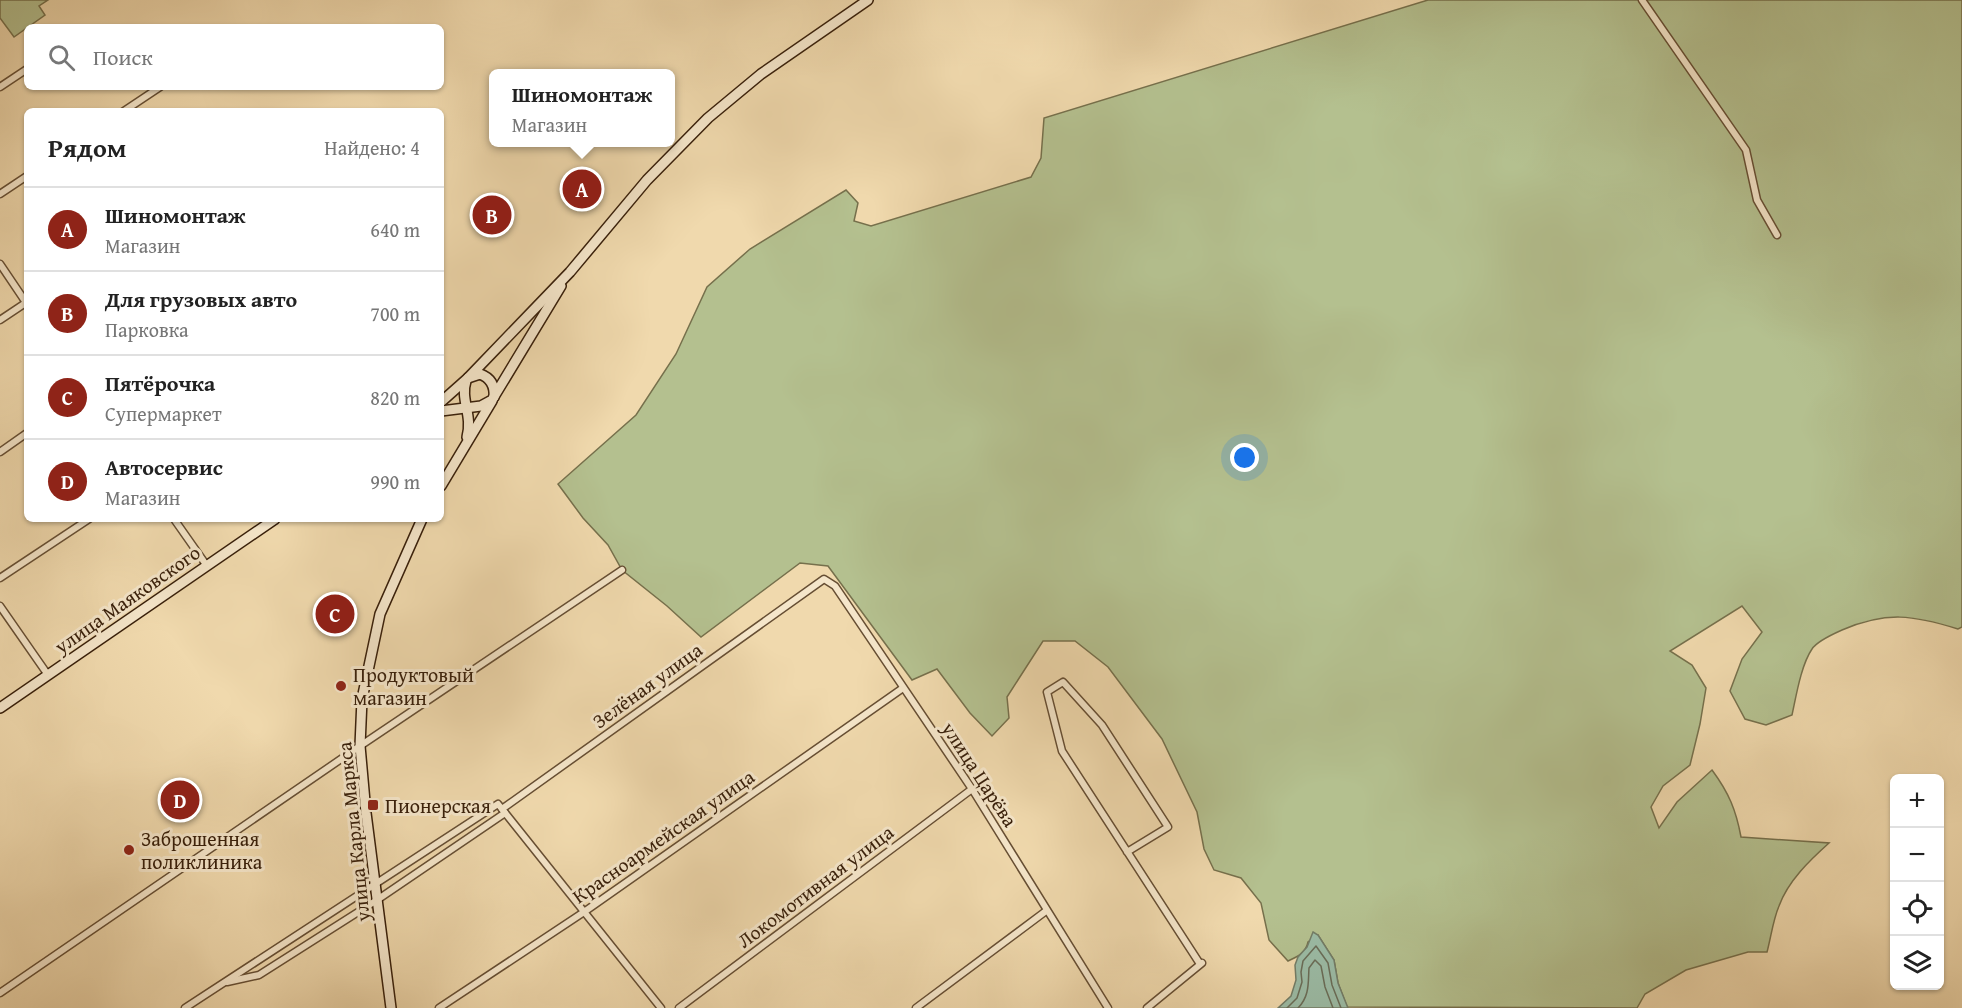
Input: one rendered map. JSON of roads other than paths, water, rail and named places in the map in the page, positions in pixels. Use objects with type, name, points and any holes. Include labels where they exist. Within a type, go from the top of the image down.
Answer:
[{"type":"main road","points":[[444,399],[467,379],[570,272],[647,180],[708,118],[761,74],[868,0]]},
{"type":"main road","points":[[444,481],[570,272]]},
{"type":"main road","points":[[444,411],[481,406],[493,399],[495,389],[489,379],[480,374],[467,379]]},
{"type":"main road","points":[[465,446],[472,407],[464,395],[467,379]]},
{"type":"main road","name":"улица Маяковского","points":[[0,708],[271,522]]},
{"type":"main road","name":"улица Карла Маркса","points":[[391,1008],[360,746],[362,699],[380,614],[421,522]]},
{"type":"street","points":[[1642,0],[1746,150],[1757,200],[1777,235]]},
{"type":"street","points":[[0,87],[24,71]]},
{"type":"street","points":[[128,108],[156,90]]},
{"type":"street","points":[[0,194],[24,178]]},
{"type":"street","points":[[0,264],[24,299]]},
{"type":"street","points":[[0,320],[24,305]]},
{"type":"street","points":[[0,452],[24,435]]},
{"type":"street","points":[[0,578],[84,522]]},
{"type":"street","points":[[176,522],[207,566]]},
{"type":"street","points":[[0,993],[360,746],[622,570]]},
{"type":"street","name":"улица Царёва","points":[[811,587],[824,579],[835,586],[972,789],[1107,1008]]},
{"type":"street","name":"Зелёная улица","points":[[223,982],[259,975],[377,900],[811,587]]},
{"type":"street","points":[[0,606],[48,675]]},
{"type":"street","points":[[1127,852],[1168,827],[1102,725],[1063,682],[1047,692],[1062,751],[1127,852],[1202,964],[1147,1008]]},
{"type":"street","name":"Красноармейская улица","points":[[439,1008],[584,912],[903,688]]},
{"type":"street","name":"Локомотивная улица","points":[[679,1008],[972,789]]},
{"type":"street","points":[[502,809],[660,1008]]},
{"type":"street","name":"Зелёная улица","points":[[185,1008],[375,885],[502,809]]},
{"type":"street","points":[[916,1008],[1046,911]]},
{"type":"water","points":[[1313,932],[1318,935],[1334,960],[1338,983],[1348,1008],[1278,1008],[1291,996],[1296,980],[1295,965],[1298,957],[1307,947]]},
{"type":"place","name":"Шиномонтаж","points":[[582,189]]},
{"type":"place","name":"Для грузовых авто","points":[[492,215]]},
{"type":"place","name":"Пятёрочка","points":[[335,614]]},
{"type":"place","name":"Продуктовый магазин","points":[[341,686]]},
{"type":"place","name":"Автосервис","points":[[180,800]]},
{"type":"place","name":"Пионерская","points":[[373,805]]},
{"type":"place","name":"Заброшенная поликлиника","points":[[129,850]]}]
